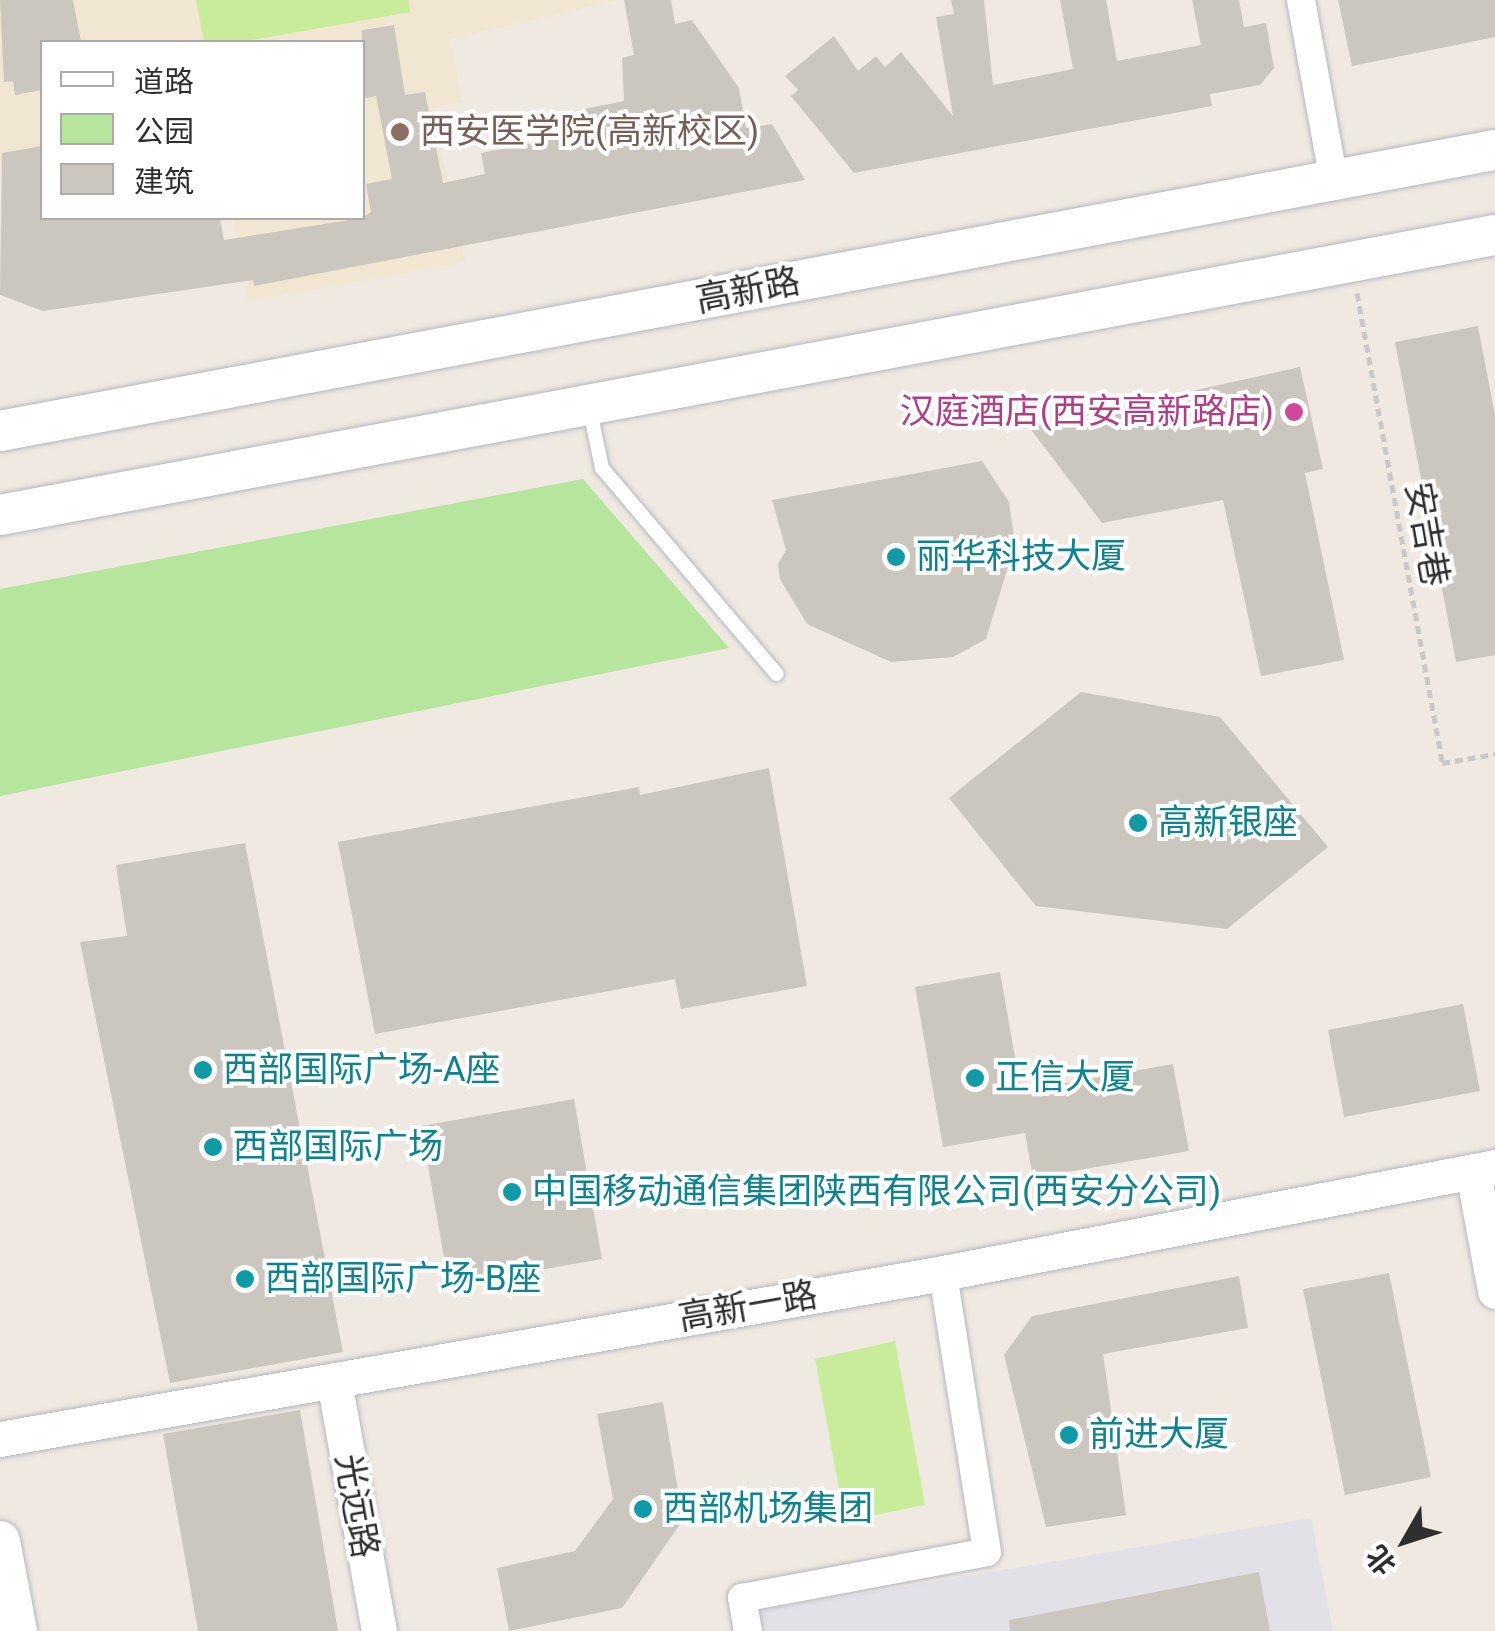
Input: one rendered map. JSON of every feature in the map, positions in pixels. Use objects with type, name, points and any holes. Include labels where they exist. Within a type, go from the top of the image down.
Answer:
[{"type":"main road","name":"高新路","points":[[0,431],[1495,150]]},
{"type":"main road","points":[[0,515],[1495,234]]},
{"type":"main road","points":[[0,1541],[18,1631]]},
{"type":"street","points":[[1301,0],[1334,181]]},
{"type":"street","points":[[1484,1170],[1495,1291]]},
{"type":"street","name":"高新一路","points":[[0,1439],[943,1273],[1484,1170]]},
{"type":"street","points":[[748,1631],[742,1598],[987,1552],[943,1273]]},
{"type":"street","name":"光远路","points":[[334,1381],[379,1631]]},
{"type":"lane","points":[[589,406],[602,468],[777,674]]},
{"type":"path","name":"安吉巷","points":[[1351,260],[1442,763],[1495,754]]},
{"type":"shaded area","name":"西安医学院(高新校区)","points":[[0,0],[618,0],[450,39],[462,102],[432,108],[465,262],[248,301],[234,220],[365,220],[365,40],[40,40],[40,156],[0,164]]},
{"type":"shaded area","points":[[1311,1518],[1333,1631],[763,1631],[759,1611]]},
{"type":"green space","points":[[196,0],[408,0],[410,12],[252,40],[204,40]]},
{"type":"green space","points":[[583,479],[729,648],[0,796],[0,589]]},
{"type":"green space","points":[[895,1341],[925,1505],[845,1521],[815,1359]]},
{"type":"building","points":[[0,0],[73,0],[81,40],[40,40],[40,90],[15,95],[13,81],[4,82]]},
{"type":"building","points":[[624,0],[671,0],[675,24],[692,20],[739,88],[746,128],[772,124],[805,180],[254,286],[253,280],[43,311],[0,295],[2,153],[40,146],[40,220],[220,220],[224,240],[365,220],[371,212],[366,184],[392,179],[376,96],[365,98],[362,30],[394,25],[405,95],[425,92],[443,183],[485,174],[481,153],[569,136],[564,113],[624,101],[622,58],[634,55]]},
{"type":"building","points":[[951,0],[984,0],[993,85],[1073,69],[1060,0],[1106,0],[1117,61],[1201,45],[1192,0],[1239,0],[1244,27],[1266,23],[1274,68],[1260,85],[1210,94],[1212,106],[854,173],[791,96],[798,90],[785,76],[834,36],[858,71],[876,56],[885,67],[901,52],[953,116],[936,17],[954,14]]},
{"type":"building","points":[[1338,0],[1495,0],[1495,37],[1352,66]]},
{"type":"building","points":[[1478,326],[1495,415],[1495,655],[1456,662],[1395,342]]},
{"type":"building","points":[[1300,367],[1323,469],[1305,473],[1344,660],[1261,676],[1223,500],[1102,523],[1029,427]]},
{"type":"building","name":"丽华科技大厦","points":[[982,461],[1009,502],[1015,544],[986,639],[953,657],[891,662],[807,624],[780,579],[778,564],[786,550],[772,500]]},
{"type":"building","name":"高新银座","points":[[1081,692],[1220,717],[1328,847],[1227,929],[1036,906],[949,798]]},
{"type":"building","points":[[769,768],[807,986],[681,1009],[675,979],[375,1034],[338,842],[639,787],[640,795]]},
{"type":"building","name":"西部国际广场","points":[[245,843],[343,1352],[170,1383],[80,942],[127,936],[116,865]]},
{"type":"building","name":"正信大厦","points":[[1000,972],[1021,1091],[1173,1064],[1189,1151],[1033,1178],[1025,1133],[943,1147],[915,987]]},
{"type":"building","points":[[1463,1004],[1480,1091],[1344,1117],[1328,1030]]},
{"type":"building","name":"中国移动通信集团陕西有限公司(西安分公司)","points":[[574,1099],[602,1259],[449,1286],[421,1126]]},
{"type":"building","points":[[1389,1273],[1431,1477],[1345,1495],[1303,1289]]},
{"type":"building","name":"前进大厦","points":[[1239,1276],[1248,1328],[1103,1354],[1126,1515],[1046,1527],[1004,1355],[1032,1316]]},
{"type":"building","name":"西部机场集团","points":[[663,1402],[683,1520],[622,1608],[509,1631],[497,1568],[575,1551],[613,1499],[597,1414]]},
{"type":"building","points":[[300,1410],[338,1631],[198,1631],[163,1434]]},
{"type":"building","points":[[1259,1572],[1270,1631],[1010,1631],[1009,1620]]},
{"type":"place","name":"西安医学院(高新校区)","points":[[400,132]]},
{"type":"place","name":"汉庭酒店(西安高新路店)","points":[[1294,412]]},
{"type":"place","name":"丽华科技大厦","points":[[896,557]]},
{"type":"place","name":"高新银座","points":[[1138,823]]},
{"type":"place","name":"西部国际广场-A座","points":[[203,1070]]},
{"type":"place","name":"正信大厦","points":[[975,1078]]},
{"type":"place","name":"西部国际广场","points":[[213,1147]]},
{"type":"place","name":"中国移动通信集团陕西有限公司(西安分公司)","points":[[512,1192]]},
{"type":"place","name":"西部国际广场-B座","points":[[245,1279]]},
{"type":"place","name":"前进大厦","points":[[1069,1435]]},
{"type":"place","name":"西部机场集团","points":[[643,1509]]}]
